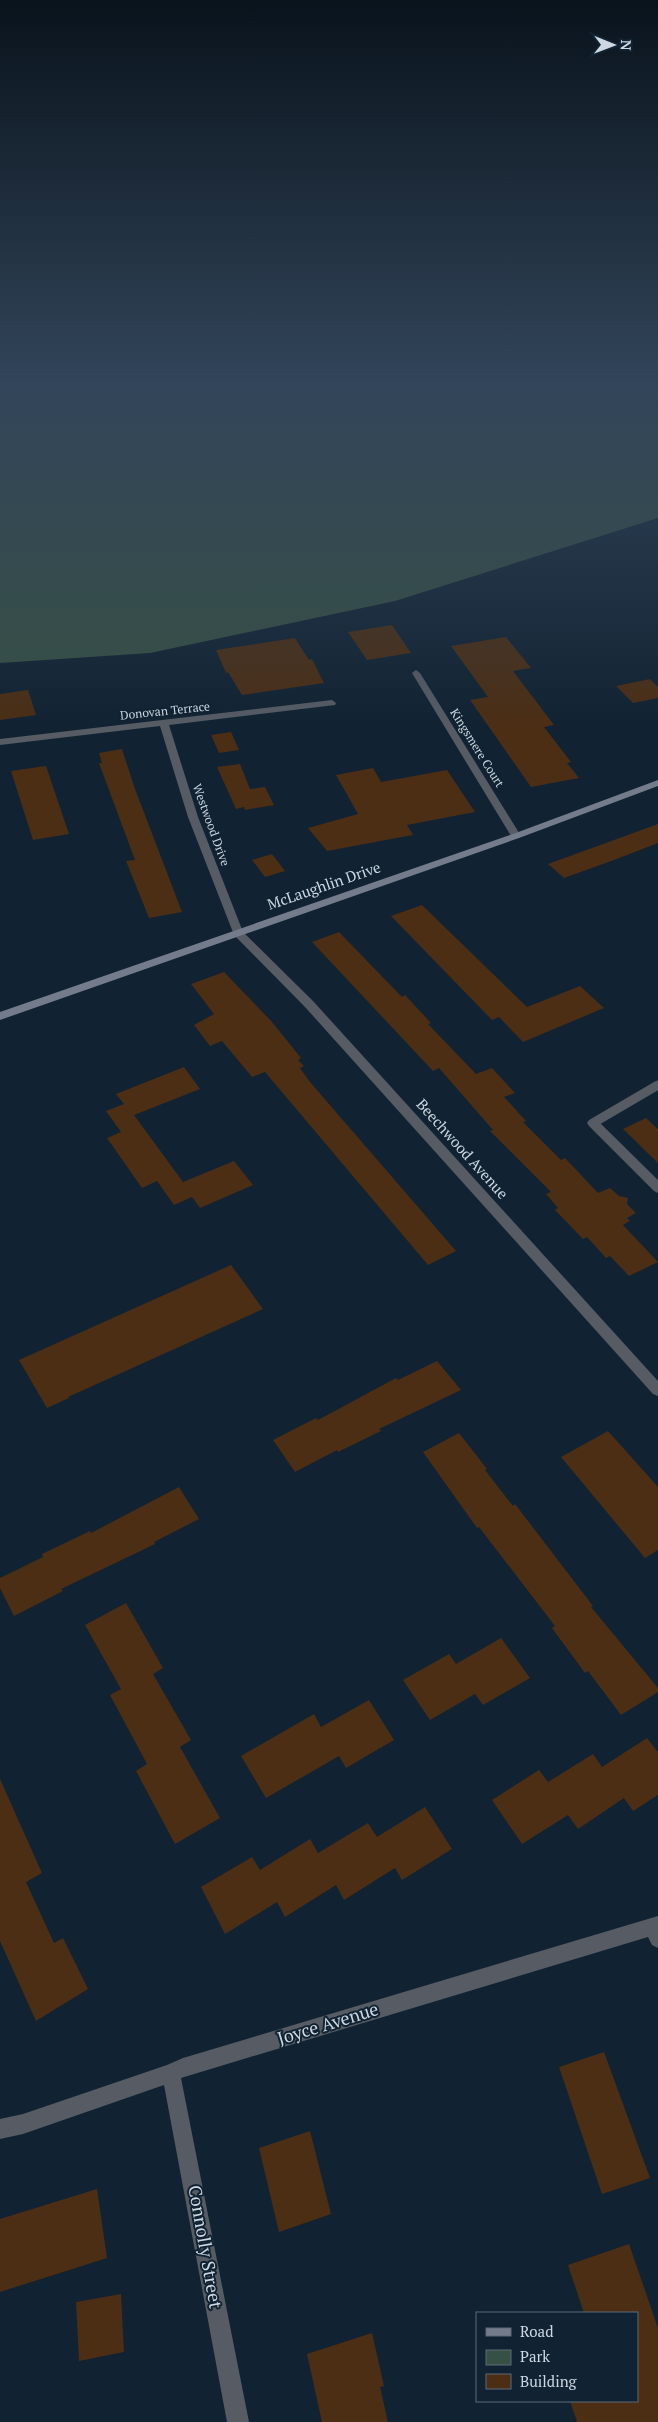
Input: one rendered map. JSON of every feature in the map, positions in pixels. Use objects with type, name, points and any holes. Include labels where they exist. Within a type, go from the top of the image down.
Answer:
[{"type":"main road","name":"McLaughlin Drive","points":[[0,1016],[516,836],[658,783]]},
{"type":"street","name":"Kingsmere Court","points":[[416,673],[516,836]]},
{"type":"street","name":"Donovan Terrace","points":[[0,742],[332,703]]},
{"type":"street","name":"Westwood Drive","points":[[164,723],[193,817],[238,933]]},
{"type":"street","name":"Beechwood Avenue","points":[[238,933],[310,1004],[658,1390]]},
{"type":"street","points":[[593,1122],[658,1188]]},
{"type":"street","name":"Joyce Avenue","points":[[0,2128],[23,2124],[171,2073],[183,2067],[656,1930]]},
{"type":"street","name":"Connolly Street","points":[[171,2073],[238,2422]]},
{"type":"lane","points":[[593,1122],[658,1085]]},
{"type":"green space","points":[[0,503],[658,503],[658,518],[395,601],[150,653],[0,663]]},
{"type":"building","points":[[392,625],[411,653],[367,660],[348,632]]},
{"type":"building","points":[[506,637],[531,668],[513,671],[554,725],[544,727],[571,762],[567,763],[579,778],[531,787],[470,700],[488,697],[451,646]]},
{"type":"building","points":[[295,638],[309,660],[312,659],[324,683],[242,695],[228,672],[226,673],[216,650]]},
{"type":"building","points":[[650,679],[658,687],[658,698],[633,703],[616,686]]},
{"type":"building","points":[[28,690],[36,715],[0,720],[0,694]]},
{"type":"building","points":[[231,732],[239,750],[219,753],[211,735]]},
{"type":"building","points":[[122,749],[135,789],[182,912],[149,918],[126,861],[135,860],[99,763],[102,763],[99,753]]},
{"type":"building","points":[[240,764],[250,789],[265,787],[274,805],[245,810],[244,807],[236,809],[217,767]]},
{"type":"building","points":[[46,766],[69,834],[33,840],[11,771]]},
{"type":"building","points":[[373,768],[381,782],[447,770],[475,812],[407,825],[413,835],[327,851],[308,828],[358,814],[336,775]]},
{"type":"building","points":[[658,824],[658,843],[614,860],[564,878],[548,864]]},
{"type":"building","points":[[272,854],[285,871],[265,877],[252,860]]},
{"type":"building","points":[[422,905],[527,1007],[580,986],[604,1008],[523,1042],[499,1017],[492,1020],[391,916]]},
{"type":"building","points":[[339,932],[402,997],[405,995],[431,1023],[428,1024],[476,1074],[492,1068],[515,1093],[504,1097],[526,1121],[523,1122],[561,1160],[565,1158],[598,1193],[610,1188],[619,1196],[628,1198],[627,1204],[636,1213],[627,1218],[630,1221],[623,1225],[658,1262],[629,1276],[610,1256],[606,1258],[587,1237],[583,1239],[555,1210],[558,1208],[546,1194],[551,1192],[490,1131],[493,1130],[439,1068],[433,1071],[312,942]]},
{"type":"building","points":[[224,972],[272,1022],[301,1058],[298,1060],[304,1066],[300,1068],[310,1082],[456,1251],[428,1265],[265,1072],[252,1077],[222,1041],[210,1046],[194,1025],[214,1014],[191,984]]},
{"type":"building","points":[[184,1067],[200,1089],[134,1115],[183,1182],[234,1161],[253,1185],[200,1208],[192,1197],[174,1205],[157,1181],[142,1188],[107,1138],[121,1132],[106,1111],[124,1104],[116,1094]]},
{"type":"building","points":[[646,1118],[658,1129],[658,1163],[623,1129]]},
{"type":"building","points":[[231,1265],[263,1309],[47,1408],[19,1360]]},
{"type":"building","points":[[437,1361],[461,1390],[379,1429],[381,1431],[338,1452],[337,1450],[295,1472],[273,1440],[316,1418],[318,1420],[396,1378],[398,1380]]},
{"type":"building","points":[[608,1431],[658,1487],[658,1550],[645,1558],[561,1457]]},
{"type":"building","points":[[459,1433],[487,1469],[485,1470],[513,1506],[515,1504],[593,1606],[591,1607],[658,1688],[658,1692],[621,1715],[588,1671],[585,1673],[552,1628],[555,1626],[479,1527],[477,1528],[423,1452]]},
{"type":"building","points":[[179,1487],[199,1519],[154,1542],[155,1544],[61,1589],[63,1591],[14,1616],[0,1588],[0,1578],[43,1557],[42,1554],[90,1531],[91,1533]]},
{"type":"building","points":[[126,1603],[163,1668],[153,1674],[191,1740],[180,1747],[220,1818],[175,1844],[136,1771],[147,1764],[110,1695],[121,1689],[85,1625]]},
{"type":"building","points":[[501,1638],[530,1678],[483,1705],[475,1694],[430,1720],[403,1680],[449,1654],[456,1664]]},
{"type":"building","points":[[369,1700],[394,1740],[346,1768],[339,1756],[266,1798],[241,1756],[314,1714],[321,1727]]},
{"type":"building","points":[[647,1738],[658,1752],[658,1795],[633,1811],[624,1798],[578,1829],[568,1815],[522,1844],[492,1800],[539,1770],[548,1782],[593,1754],[602,1767]]},
{"type":"building","points":[[0,1779],[42,1873],[26,1882],[54,1943],[63,1938],[88,1989],[36,2021],[0,1941]]},
{"type":"building","points":[[425,1807],[452,1849],[402,1880],[395,1868],[344,1900],[336,1885],[285,1917],[277,1902],[225,1934],[201,1887],[252,1857],[260,1870],[310,1839],[318,1853],[368,1823],[377,1837]]},
{"type":"building","points":[[604,2052],[650,2178],[602,2194],[559,2067]]},
{"type":"building","points":[[310,2131],[331,2214],[279,2232],[259,2148]]},
{"type":"building","points":[[97,2189],[107,2258],[0,2292],[0,2219]]},
{"type":"building","points":[[629,2244],[658,2328],[658,2422],[577,2422],[570,2402],[638,2402],[638,2312],[584,2312],[568,2265]]},
{"type":"building","points":[[121,2294],[124,2352],[79,2361],[76,2302]]},
{"type":"building","points":[[372,2333],[384,2386],[380,2387],[388,2422],[322,2422],[307,2354]]}]
